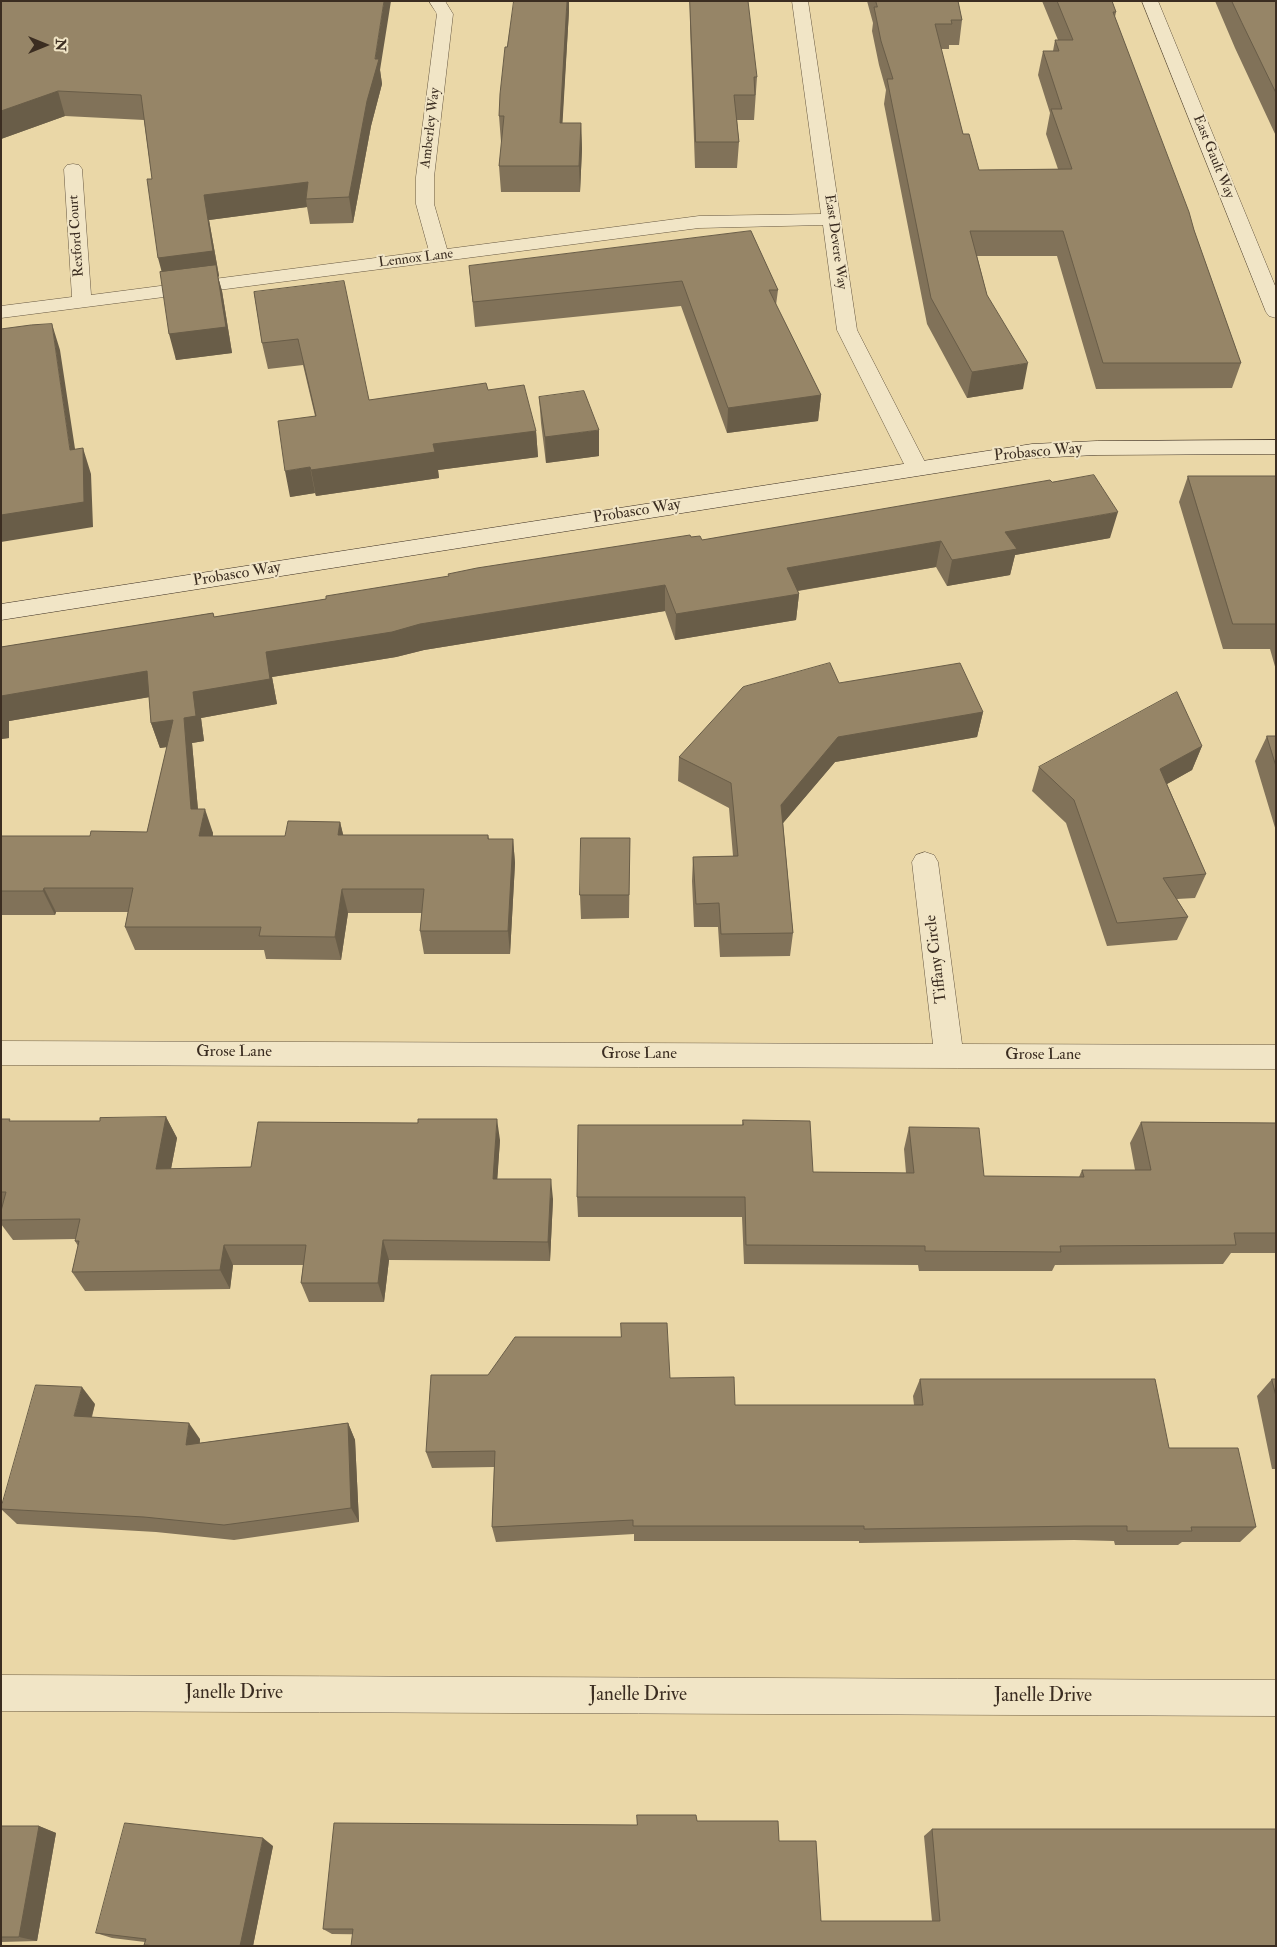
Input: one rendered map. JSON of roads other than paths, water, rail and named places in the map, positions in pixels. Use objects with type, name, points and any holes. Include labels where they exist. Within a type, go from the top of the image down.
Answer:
[{"type":"street","name":"Amberley Way","points":[[437,1],[445,14],[425,177],[425,204],[440,256]]},
{"type":"street","name":"East Devere Way","points":[[800,1],[847,330],[862,363],[917,468]]},
{"type":"street","name":"East Gault Way","points":[[1150,1],[1276,312]]},
{"type":"street","name":"Rexford Court","points":[[73,169],[82,302]]},
{"type":"street","name":"Lennox Lane","points":[[1,312],[700,222],[831,219]]},
{"type":"street","name":"Probasco Way","points":[[1,612],[1032,451],[1097,448],[1276,447]]},
{"type":"street","name":"Tiffany Circle","points":[[925,862],[949,1056]]},
{"type":"street","name":"Grose Lane","points":[[1,1053],[1276,1057]]},
{"type":"street","name":"Janelle Drive","points":[[1,1693],[1276,1698]]}]
